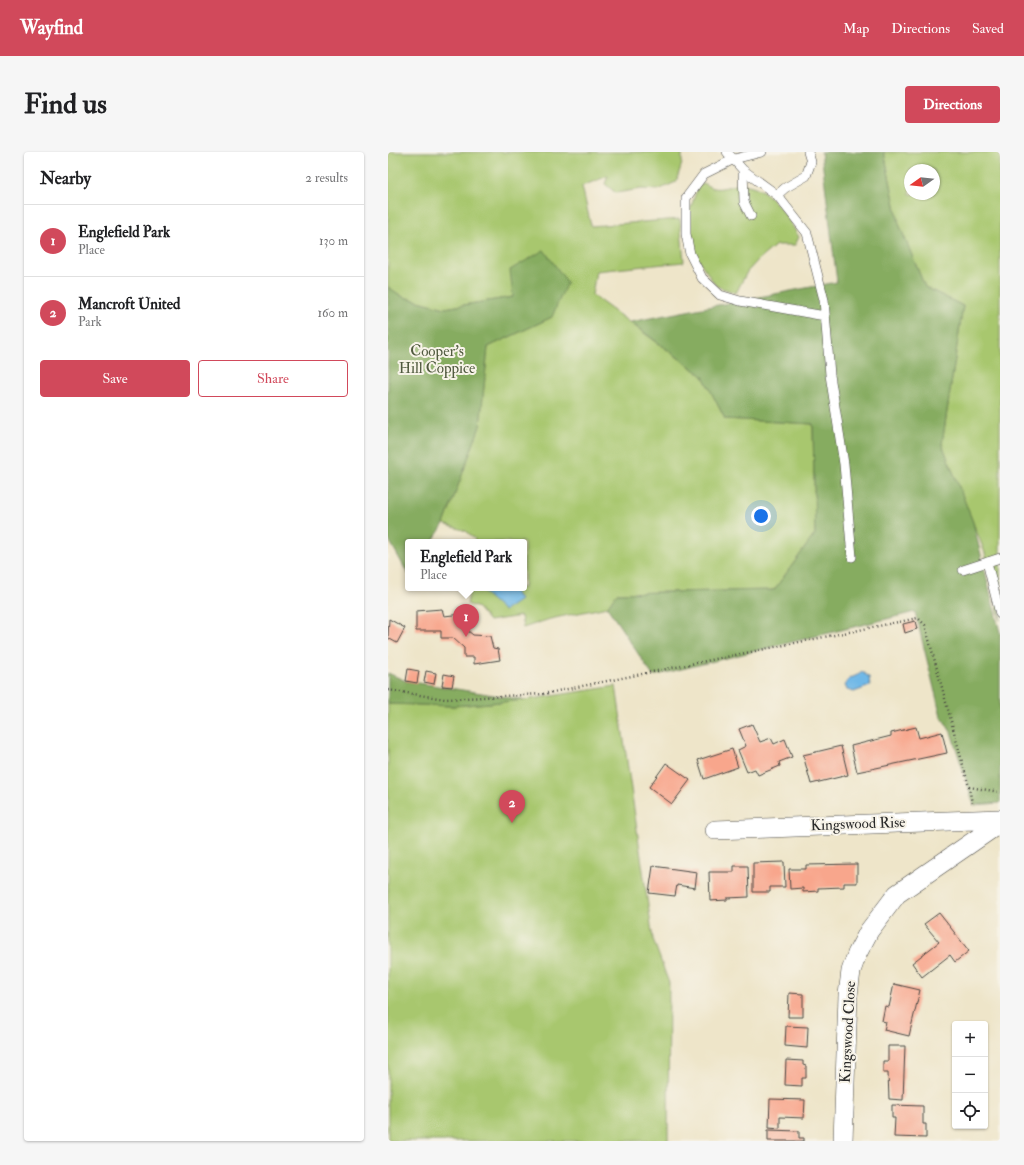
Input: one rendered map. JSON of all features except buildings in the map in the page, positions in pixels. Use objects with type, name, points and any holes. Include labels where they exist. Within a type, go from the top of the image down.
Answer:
[{"type":"street","name":"Kingswood Rise","points":[[715,830],[1000,819]]},
{"type":"street","name":"Kingswood Close","points":[[844,1141],[848,995],[851,971],[869,931],[897,894],[1000,823]]},
{"type":"lane","points":[[727,152],[743,170],[777,195],[807,233],[824,300],[830,375],[844,464],[852,557]]},
{"type":"lane","points":[[762,152],[734,160],[704,174],[686,198],[686,234],[690,254],[702,278],[720,295],[740,301],[825,316]]},
{"type":"lane","points":[[777,195],[785,188],[806,176],[811,162],[808,152]]},
{"type":"lane","points":[[743,170],[744,202],[751,216]]},
{"type":"lane","points":[[963,570],[1000,558]]},
{"type":"lane","points":[[988,562],[1000,614]]},
{"type":"path","points":[[388,690],[445,699],[543,694],[918,618],[925,625],[969,787],[1000,792]]},
{"type":"green space","points":[[388,152],[682,152],[682,163],[676,182],[658,190],[641,189],[616,193],[605,184],[608,176],[582,186],[591,226],[680,219],[684,262],[596,271],[592,295],[703,376],[725,419],[813,424],[815,534],[774,590],[617,593],[607,607],[550,619],[523,628],[521,616],[489,621],[478,608],[467,604],[469,591],[482,591],[520,600],[514,591],[527,591],[527,539],[475,539],[466,531],[444,524],[480,426],[488,347],[552,317],[513,297],[445,308],[403,297],[388,287]]},
{"type":"green space","points":[[821,152],[884,152],[899,224],[925,287],[963,306],[942,444],[973,522],[1000,633],[1000,803],[974,805],[951,732],[941,716],[915,612],[653,676],[607,607],[617,593],[774,590],[815,534],[813,424],[725,419],[703,376],[630,322],[837,282]]},
{"type":"green space","points":[[884,152],[1000,152],[1000,620],[985,553],[942,444],[963,306],[925,287],[899,224]]},
{"type":"green space","points":[[704,183],[709,187],[715,188],[742,184],[764,192],[778,205],[790,221],[799,237],[795,245],[776,245],[758,260],[747,272],[736,293],[716,286],[694,253],[689,213],[698,186]]},
{"type":"green space","name":"Cooper's Hill Coppice","points":[[544,250],[567,282],[552,317],[488,347],[480,426],[444,524],[434,539],[405,539],[405,569],[388,538],[388,287],[403,297],[445,308],[513,297],[510,270]]},
{"type":"green space","points":[[388,673],[406,681],[525,700],[453,706],[388,704]]},
{"type":"green space","points":[[616,686],[653,939],[669,983],[668,1141],[388,1141],[388,704],[453,706],[525,700]]},
{"type":"water","points":[[482,591],[514,591],[520,600],[504,611]]},
{"type":"water","points":[[862,672],[869,677],[870,686],[854,692],[847,690],[845,685],[846,682]]},
{"type":"place","name":"Englefield Park","points":[[466,637]]},
{"type":"place","name":"Mancroft United","points":[[512,823]]}]
